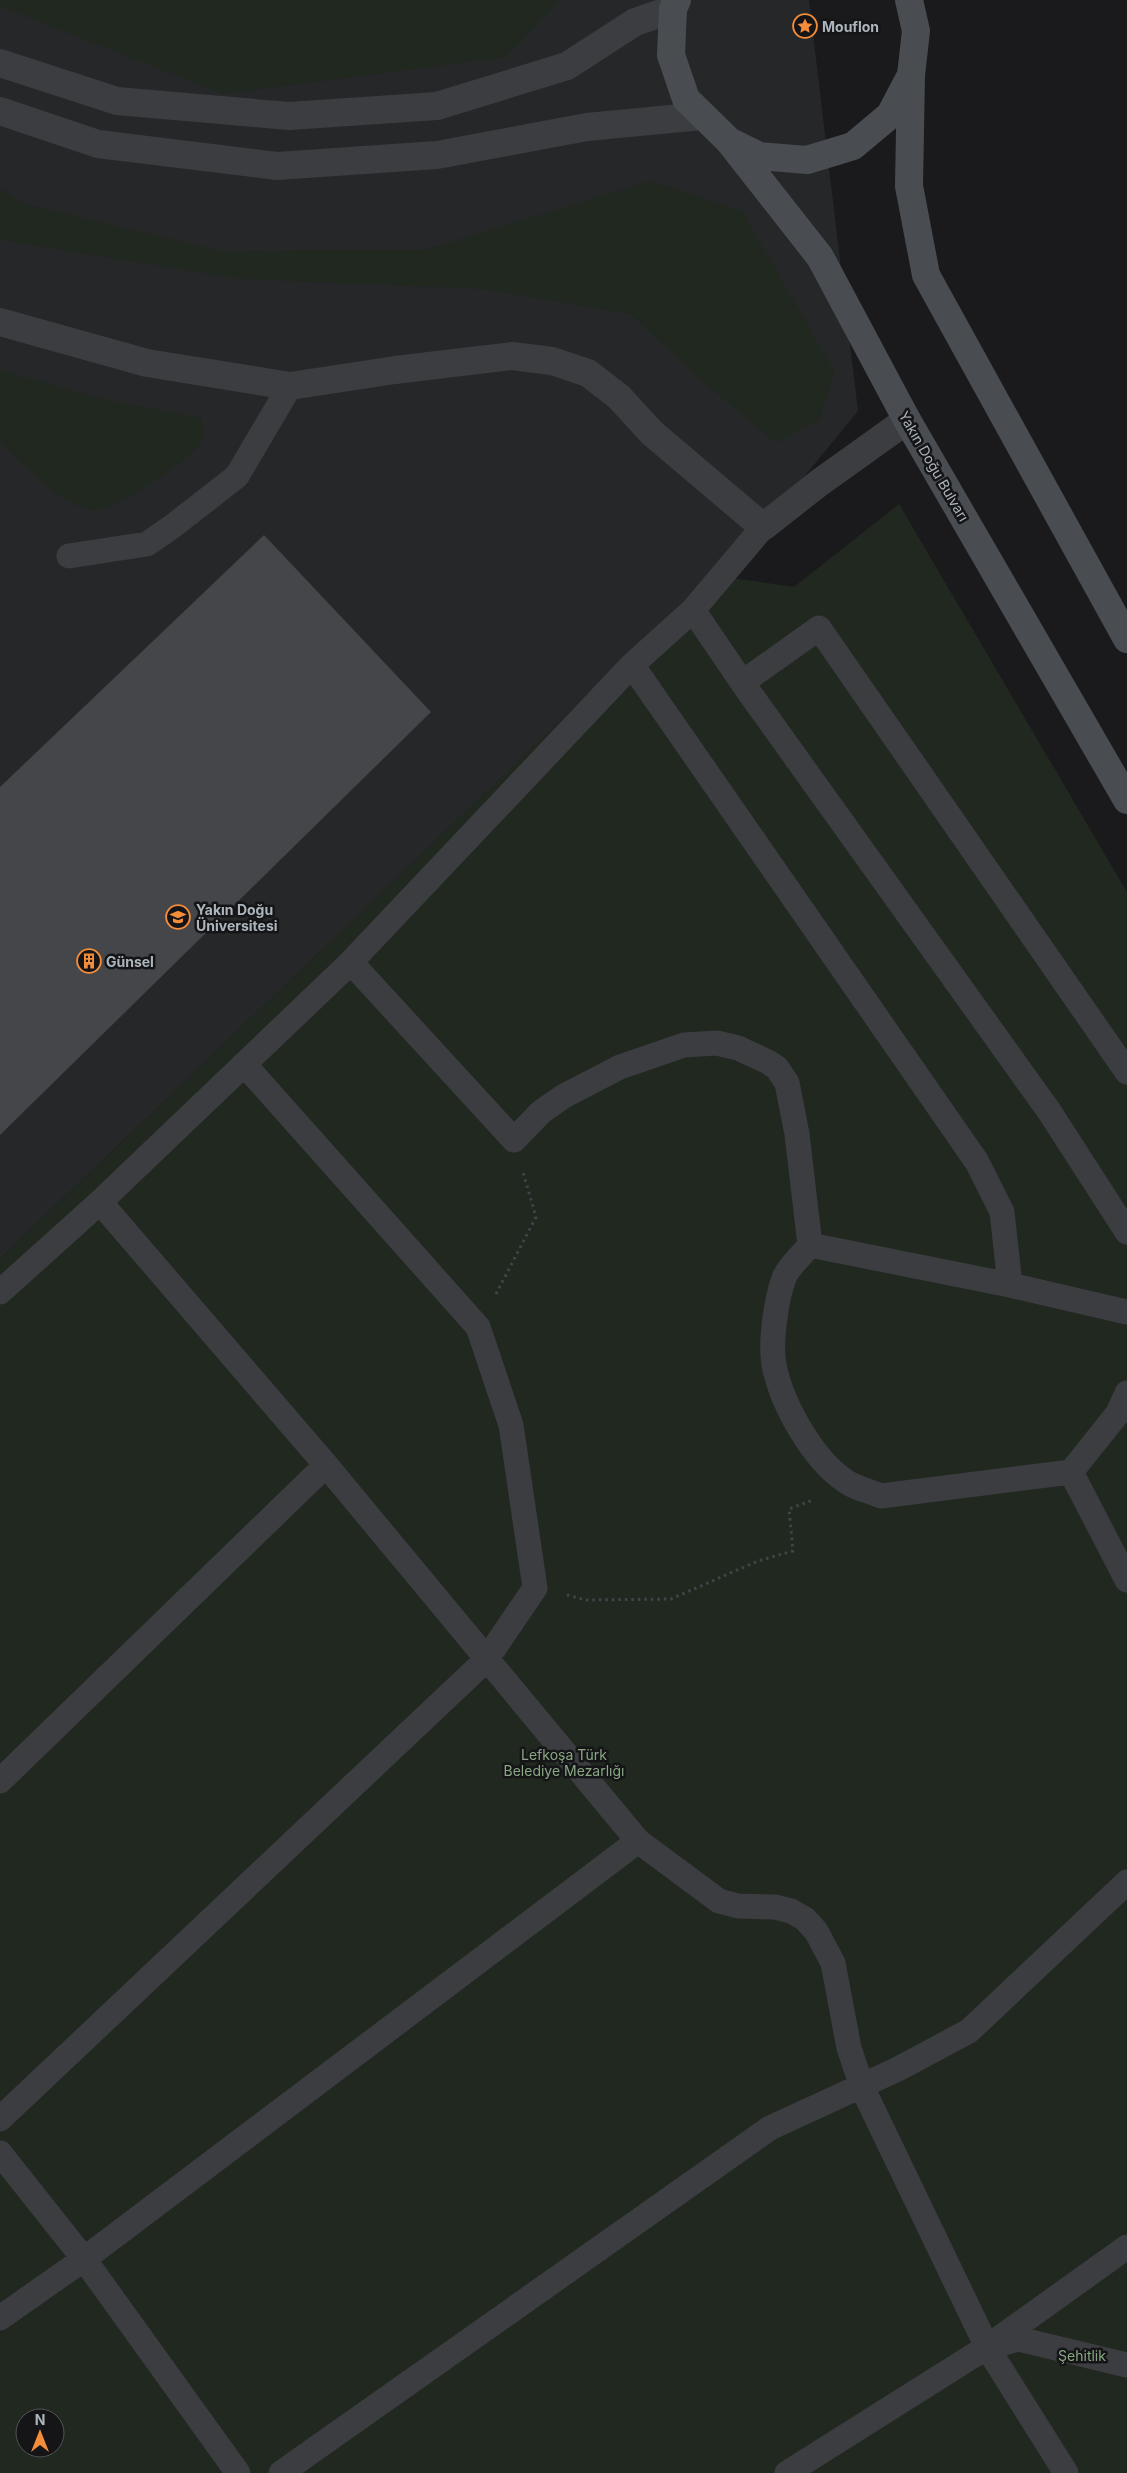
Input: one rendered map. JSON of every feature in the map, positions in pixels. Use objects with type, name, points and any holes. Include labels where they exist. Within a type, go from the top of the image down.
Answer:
[{"type":"main road","points":[[909,0],[916,31],[911,75],[909,186],[926,275],[1127,639]]},
{"type":"main road","points":[[675,4],[671,55],[686,99],[729,141],[759,156],[807,160],[853,146],[890,115],[911,75]]},
{"type":"main road","name":"Yakın Doğu Bulvarı","points":[[729,141],[820,257],[907,420],[1127,800]]},
{"type":"street","points":[[0,63],[117,101],[289,116],[437,106],[566,66],[635,22],[675,4]]},
{"type":"street","points":[[0,111],[98,144],[277,166],[437,156],[587,127],[702,116]]},
{"type":"street","points":[[0,322],[147,363],[290,386],[395,370],[512,356],[552,361],[588,373],[619,397],[652,433],[763,527],[818,483],[907,420]]},
{"type":"lane","points":[[69,556],[147,544],[173,526],[237,476],[290,386]]},
{"type":"lane","points":[[0,1292],[100,1202],[348,965],[632,665],[693,610],[763,527]]},
{"type":"lane","points":[[693,610],[1050,1111],[1127,1232]]},
{"type":"lane","points":[[743,682],[819,628],[1127,1072]]},
{"type":"lane","points":[[632,665],[977,1162],[1002,1212],[1010,1285]]},
{"type":"lane","points":[[348,965],[357,969],[514,1140],[541,1112],[564,1096],[620,1067],[684,1045],[717,1043],[738,1048],[777,1068],[787,1083],[798,1134],[810,1245],[784,1276],[776,1314],[774,1364],[782,1391],[808,1441],[826,1464],[851,1484],[880,1496],[1071,1472],[1118,1413],[1127,1393]]},
{"type":"lane","points":[[0,2119],[486,1660],[535,1588],[511,1425],[478,1327],[244,1064]]},
{"type":"lane","points":[[100,1202],[326,1465],[638,1841],[719,1901],[738,1906],[775,1907],[791,1911],[805,1919],[822,1941],[833,1963],[849,2048],[862,2087],[987,2347],[1066,2473]]},
{"type":"lane","points":[[810,1245],[1010,1285],[1127,1312]]},
{"type":"lane","points":[[0,1781],[326,1465]]},
{"type":"lane","points":[[1071,1472],[1127,1580]]},
{"type":"lane","points":[[0,2318],[84,2259],[638,1841]]},
{"type":"lane","points":[[281,2473],[770,2128],[862,2087],[969,2030],[1127,1882]]},
{"type":"lane","points":[[0,2153],[84,2259],[238,2473]]},
{"type":"lane","points":[[787,2473],[987,2347],[1127,2247]]},
{"type":"lane","points":[[987,2347],[1018,2339],[1127,2365]]},
{"type":"path","points":[[478,1327],[536,1217],[514,1140]]},
{"type":"path","points":[[535,1588],[586,1600],[671,1599],[758,1560],[794,1551],[790,1509],[851,1484]]},
{"type":"shaded area","name":"Yakın Doğu Üniversitesi","points":[[0,0],[809,0],[858,411],[763,527],[0,1259]]},
{"type":"green space","points":[[0,0],[561,0],[505,57],[223,94],[0,6]]},
{"type":"green space","points":[[651,181],[742,211],[835,372],[819,420],[776,443],[700,379],[631,314],[482,289],[241,279],[7,241],[0,238],[0,188],[25,204],[221,251],[425,250]]},
{"type":"green space","points":[[0,370],[103,399],[200,418],[203,429],[202,440],[185,459],[136,492],[105,507],[95,510],[84,508],[58,494],[44,483],[0,442]]},
{"type":"green space","name":"Lefkoşa Türk Belediye Mezarlığı","points":[[899,504],[1127,892],[1127,2473],[0,2473],[0,1259],[712,575],[794,587]]},
{"type":"building","name":"Günsel","points":[[264,535],[431,712],[0,1135],[0,787]]},
{"type":"place","name":"Mouflon","points":[[805,26]]},
{"type":"place","name":"Yakın Doğu Üniversitesi","points":[[178,917]]},
{"type":"place","name":"Günsel","points":[[89,961]]},
{"type":"park label","name":"Şehitlik","points":[[1082,2355]]}]
